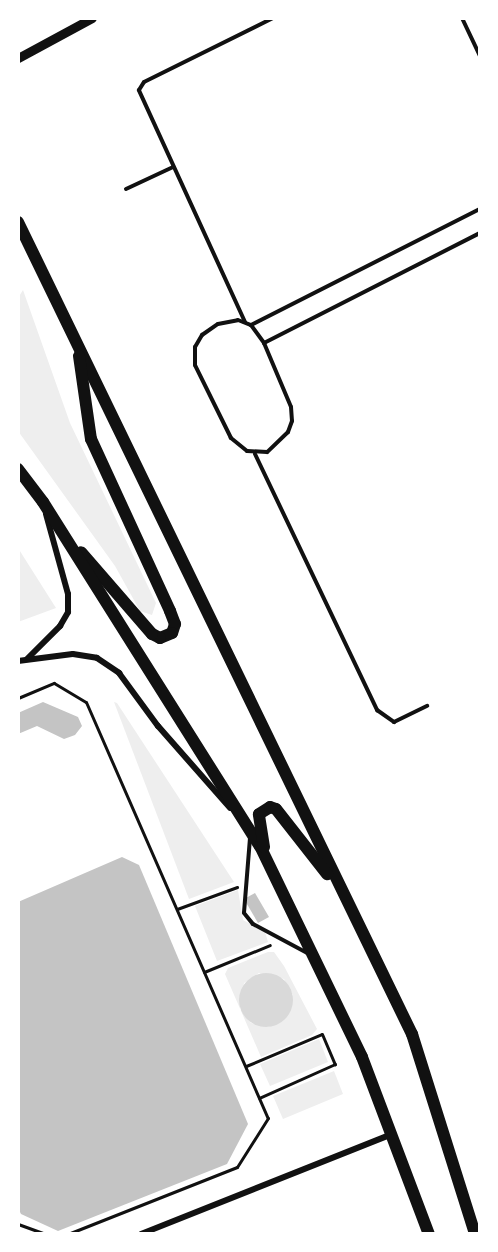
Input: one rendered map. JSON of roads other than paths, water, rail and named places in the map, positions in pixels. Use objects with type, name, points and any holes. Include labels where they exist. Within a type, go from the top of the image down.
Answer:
[{"type":"highway","points":[[18,222],[412,1034],[475,1234]]},
{"type":"highway","points":[[60,529],[153,634],[160,638],[172,633],[175,624],[170,611],[91,439],[77,344]]},
{"type":"highway","points":[[18,469],[43,502],[268,863],[319,964],[362,1057],[429,1234]]},
{"type":"highway","points":[[268,863],[259,822],[262,811],[270,807],[276,809],[327,874],[356,921]]},
{"type":"street","points":[[18,58],[92,18]]},
{"type":"street","points":[[27,660],[60,626],[68,612],[68,594],[43,502]]},
{"type":"street","points":[[18,662],[73,654],[98,658],[119,673],[158,726],[240,819]]},
{"type":"street","points":[[141,1234],[390,1135]]},
{"type":"lane","points":[[245,322],[173,167],[140,86],[273,18]]},
{"type":"lane","points":[[462,18],[480,56]]},
{"type":"lane","points":[[126,189],[173,167]]},
{"type":"lane","points":[[251,325],[480,209]]},
{"type":"lane","points":[[264,343],[480,233]]},
{"type":"lane","points":[[255,454],[267,452],[279,443],[292,422],[291,407],[264,343],[251,325],[245,322],[228,321],[202,335],[195,347],[195,365],[231,438],[255,454],[377,710],[394,722],[427,706]]},
{"type":"lane","points":[[251,834],[244,884],[244,913],[253,924],[286,939],[319,964]]}]
